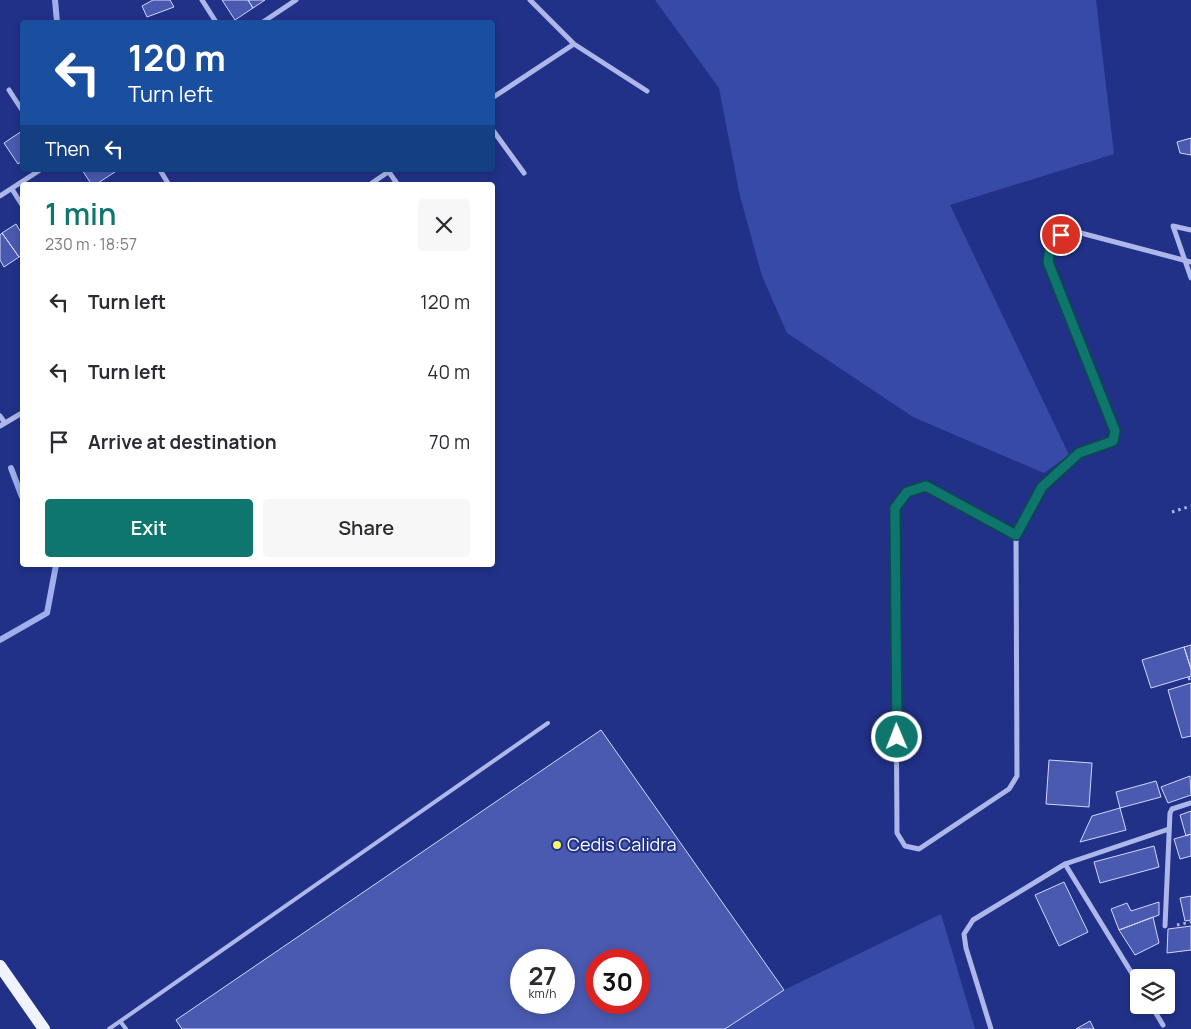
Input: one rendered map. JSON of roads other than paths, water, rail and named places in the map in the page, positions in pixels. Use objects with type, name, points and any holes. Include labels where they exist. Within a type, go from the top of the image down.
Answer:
[{"type":"main road","points":[[0,966],[44,1029]]},
{"type":"street","points":[[202,0],[215,20]]},
{"type":"street","points":[[266,20],[296,0]]},
{"type":"street","points":[[530,0],[574,44],[647,91]]},
{"type":"street","points":[[495,93],[574,44]]},
{"type":"street","points":[[9,90],[20,107]]},
{"type":"street","points":[[495,133],[524,173]]},
{"type":"street","points":[[22,182],[37,172]]},
{"type":"street","points":[[374,182],[389,172]]},
{"type":"street","points":[[0,196],[20,184]]},
{"type":"street","points":[[12,189],[20,202]]},
{"type":"street","points":[[1191,230],[1173,226],[1191,278]]},
{"type":"street","points":[[1016,535],[926,486],[907,492],[895,508],[897,833],[905,846],[919,849],[1009,789],[1017,776],[1016,535],[1042,487],[1079,453],[1113,441],[1115,431],[1048,262],[1050,248],[1061,235],[1076,232],[1191,262]]},
{"type":"street","points":[[0,416],[2,425],[20,414]]},
{"type":"street","points":[[1165,926],[1170,813],[1172,809],[1191,803]]},
{"type":"street","points":[[991,1029],[966,948],[964,934],[973,920],[1065,864],[1169,829]]},
{"type":"street","points":[[1065,864],[1130,970]]},
{"type":"street","points":[[1156,1014],[1163,1025]]},
{"type":"lane","points":[[109,1029],[548,723]]},
{"type":"lane","points":[[120,1021],[126,1029]]},
{"type":"waterway","points":[[55,0],[57,20]]},
{"type":"waterway","points":[[11,468],[20,492]]},
{"type":"waterway","points":[[0,640],[47,613],[56,567]]},
{"type":"place","name":"Cedis Calidra","points":[[557,845]]}]
